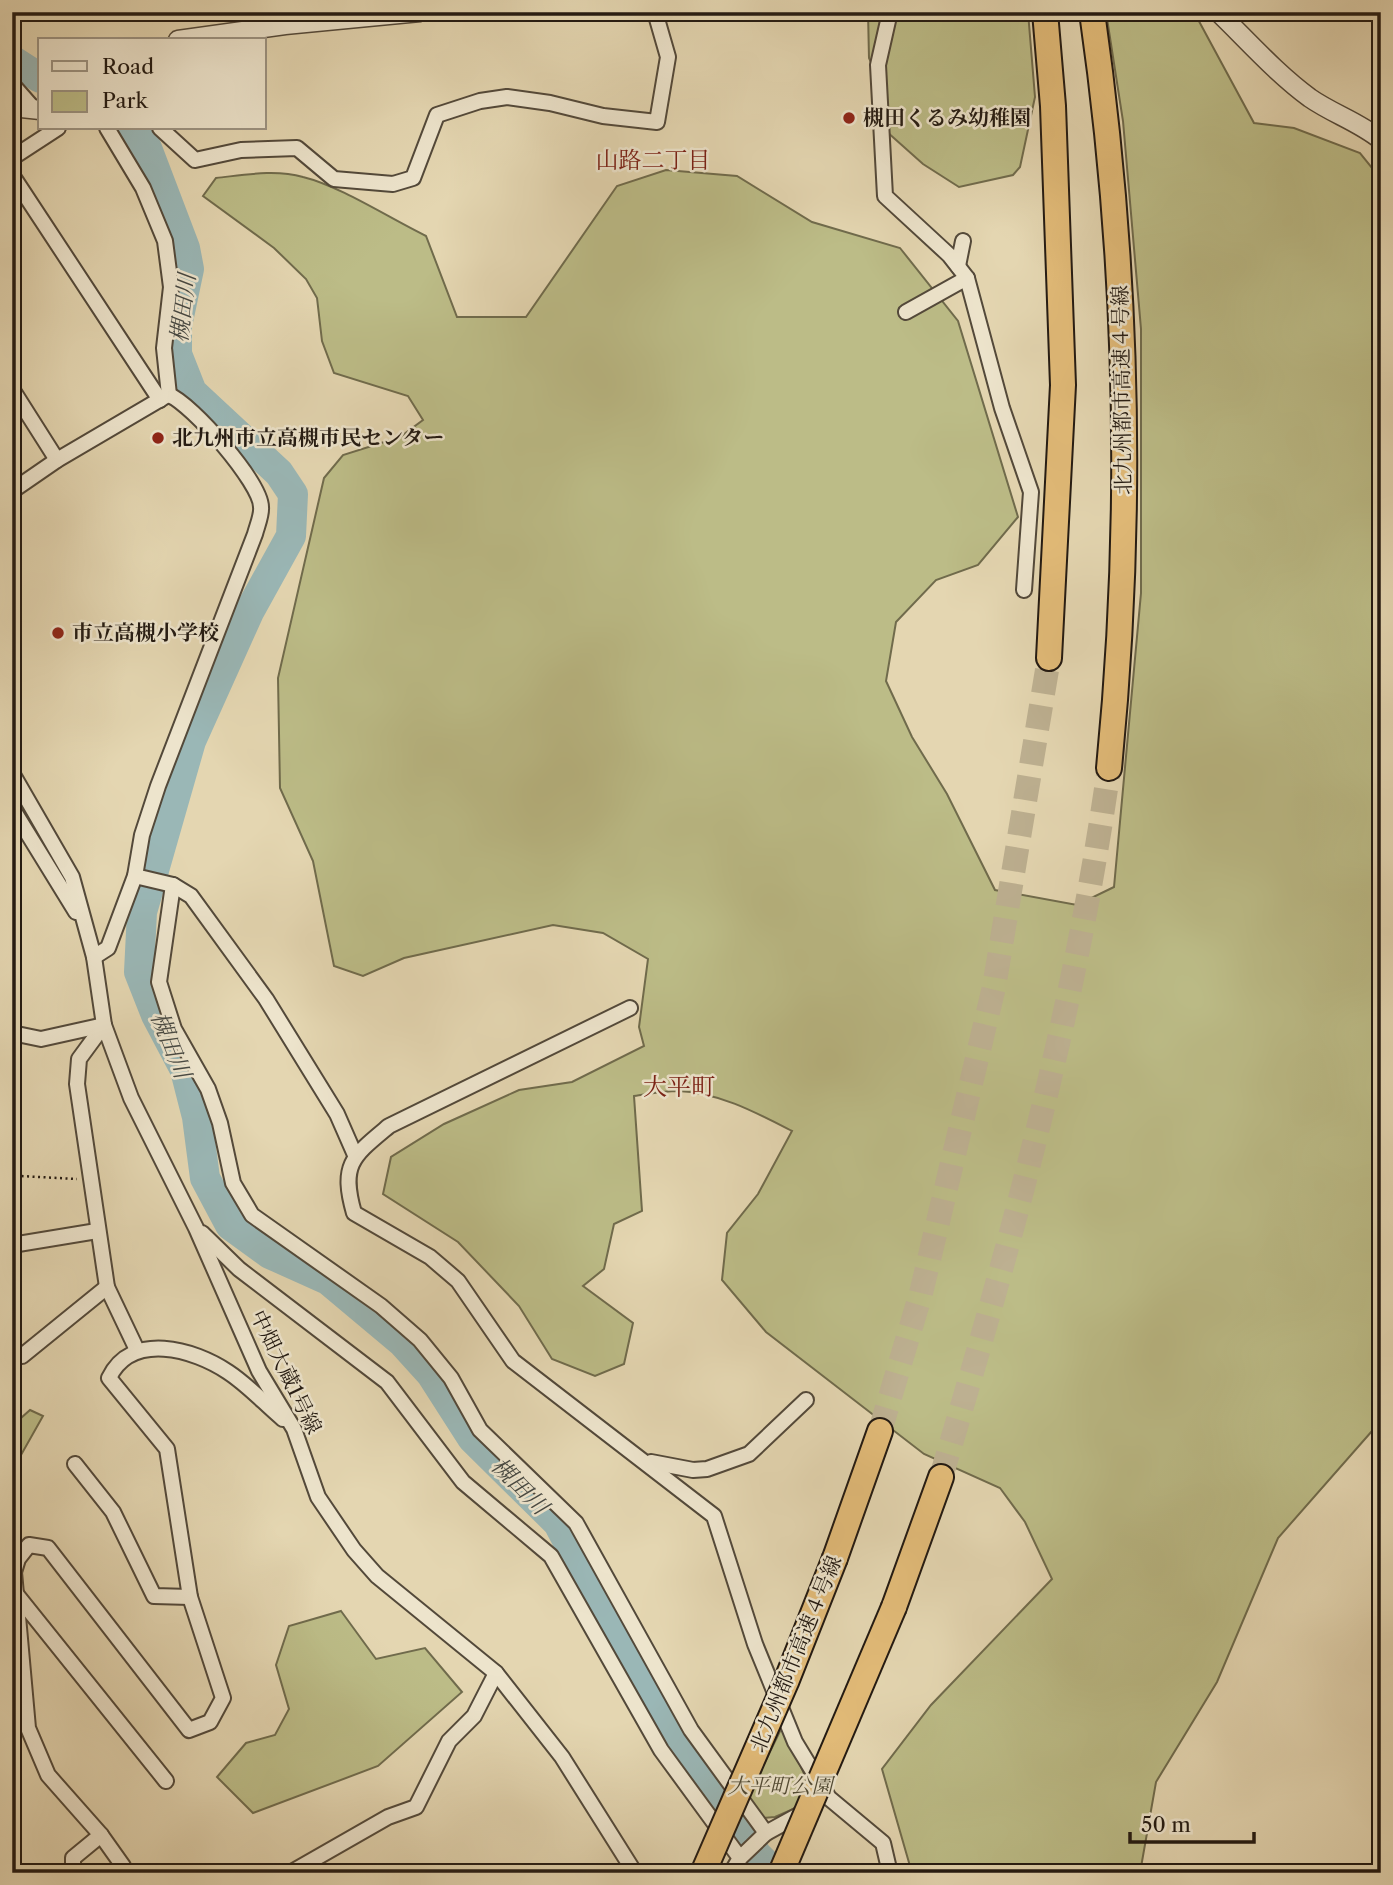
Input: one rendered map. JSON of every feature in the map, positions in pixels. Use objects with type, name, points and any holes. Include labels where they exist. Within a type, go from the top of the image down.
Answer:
[{"type":"highway","points":[[1045,12],[1054,119],[1063,384],[1049,658]]},
{"type":"highway","name":"北九州都市高速４号線","points":[[1091,12],[1109,130],[1121,313],[1124,562],[1118,677],[1108,768]]},
{"type":"highway","name":"北九州都市高速４号線","points":[[703,1873],[786,1682],[835,1558],[880,1431]]},
{"type":"highway","points":[[781,1873],[894,1607],[941,1477]]},
{"type":"street","points":[[192,38],[285,25],[420,12]]},
{"type":"street","points":[[162,130],[195,160],[241,150],[298,148],[334,179],[393,184],[413,178],[437,116],[480,101],[507,97],[550,103],[603,117],[657,122],[668,57],[655,12]]},
{"type":"street","points":[[890,12],[878,65],[884,195],[958,266],[967,278],[1002,408],[1031,492],[1024,590]]},
{"type":"street","points":[[1218,12],[1286,79],[1313,100],[1366,128],[1381,140]]},
{"type":"street","points":[[12,84],[37,110]]},
{"type":"street","points":[[12,107],[37,110]]},
{"type":"street","points":[[12,158],[55,130]]},
{"type":"street","points":[[108,130],[143,188],[165,241],[172,287],[164,348],[165,397]]},
{"type":"street","points":[[12,175],[165,397]]},
{"type":"street","points":[[958,266],[963,241]]},
{"type":"street","points":[[906,312],[967,278]]},
{"type":"street","points":[[12,389],[57,460]]},
{"type":"street","points":[[12,491],[57,460],[165,397],[178,398],[213,436],[253,485],[262,507],[255,534],[158,786],[142,835],[135,876],[108,948],[94,957]]},
{"type":"street","name":"中畑大蔵1号線","points":[[12,773],[72,877],[94,957],[104,1025],[131,1098],[196,1228],[259,1371],[294,1429],[318,1497],[354,1550],[377,1576],[496,1673],[562,1756],[635,1873]]},
{"type":"street","points":[[12,808],[86,932]]},
{"type":"street","points":[[135,876],[170,884],[191,896],[265,999],[337,1114],[355,1155]]},
{"type":"street","points":[[170,884],[159,982],[174,1030],[208,1089],[220,1124],[233,1183],[251,1215],[381,1306],[420,1340],[451,1378],[480,1430],[576,1523],[691,1730],[766,1833]]},
{"type":"street","points":[[630,1008],[389,1126],[355,1155],[347,1172],[348,1192],[354,1213],[430,1257],[458,1281],[513,1361],[714,1516],[755,1644],[795,1742],[829,1798],[883,1843],[890,1873]]},
{"type":"street","points":[[12,1033],[41,1039],[104,1025]]},
{"type":"street","points":[[104,1025],[79,1059],[77,1084],[107,1287],[137,1350]]},
{"type":"street","points":[[196,1228],[239,1269],[387,1382],[463,1482],[551,1556],[661,1750],[740,1858]]},
{"type":"street","points":[[12,1245],[97,1231]]},
{"type":"street","points":[[22,1356],[107,1287]]},
{"type":"street","points":[[113,1873],[123,1866],[101,1835],[48,1775],[29,1728],[14,1572],[18,1559],[29,1545],[48,1548],[189,1730],[210,1722],[223,1698],[190,1597],[167,1449],[109,1378],[115,1366],[137,1350],[178,1349],[228,1372],[294,1429]]},
{"type":"street","points":[[646,1461],[693,1470],[707,1469],[749,1454],[806,1401]]},
{"type":"street","points":[[75,1464],[113,1512],[154,1596],[190,1597]]},
{"type":"street","points":[[16,1593],[166,1781]]},
{"type":"street","points":[[290,1873],[388,1817],[416,1807],[449,1741],[474,1716],[496,1673]]},
{"type":"street","points":[[731,1873],[740,1858],[766,1833],[829,1798]]},
{"type":"street","points":[[73,1873],[73,1858],[101,1835]]},
{"type":"path","points":[[12,1181],[20,1176],[90,1180]]},
{"type":"green space","points":[[868,12],[1028,12],[1035,97],[1020,167],[1013,175],[959,187],[923,164],[886,131],[882,87],[869,58]]},
{"type":"green space","points":[[1106,12],[1194,12],[1254,123],[1294,128],[1360,153],[1381,179],[1381,1429],[1372,1431],[1278,1538],[1217,1682],[1156,1782],[1140,1873],[912,1873],[882,1769],[931,1705],[1052,1579],[1025,1522],[1000,1488],[924,1454],[766,1332],[722,1280],[727,1233],[758,1194],[792,1131],[737,1105],[708,1095],[678,1091],[634,1096],[642,1211],[614,1224],[604,1269],[583,1286],[633,1323],[624,1364],[595,1376],[552,1359],[519,1306],[458,1242],[383,1194],[391,1157],[444,1124],[519,1090],[572,1082],[644,1046],[639,1027],[648,959],[603,933],[553,925],[404,958],[363,976],[334,966],[313,861],[280,788],[278,678],[324,478],[343,455],[400,437],[423,420],[408,396],[334,373],[322,341],[317,298],[306,279],[274,248],[203,196],[216,178],[271,173],[317,181],[348,195],[426,236],[457,317],[526,317],[617,186],[666,170],[737,176],[812,222],[900,248],[958,321],[1018,517],[978,565],[936,580],[896,622],[886,681],[912,737],[947,794],[995,890],[1077,905],[1114,887],[1141,593],[1141,329],[1123,121]]},
{"type":"green space","points":[[30,1410],[43,1416],[12,1471],[12,1426]]},
{"type":"green space","points":[[341,1611],[376,1659],[425,1648],[462,1692],[378,1766],[253,1813],[217,1777],[246,1743],[275,1735],[289,1709],[276,1665],[289,1626]]},
{"type":"green space","name":"大平町公園","points":[[783,1725],[808,1783],[798,1807],[775,1817],[763,1818],[747,1799]]},
{"type":"waterway","name":"槻田川","points":[[12,60],[38,77]]},
{"type":"waterway","name":"槻田川","points":[[134,130],[147,148],[185,248],[189,269],[177,326],[177,354],[192,392],[279,473],[293,494],[291,536],[249,612],[191,741],[142,912],[139,972],[156,1015],[185,1070],[197,1117],[205,1178],[230,1225],[270,1254],[328,1280],[402,1342],[431,1374],[472,1438],[558,1523],[644,1686],[757,1855],[775,1873]]},
{"type":"tunnel","points":[[880,1431],[921,1293],[994,987],[1049,658]]},
{"type":"tunnel","points":[[941,1477],[992,1302],[1038,1126],[1078,948],[1109,768]]},
{"type":"place","name":"槻田くるみ幼稚園","points":[[849,118]]},
{"type":"place","name":"北九州市立高槻市民センター","points":[[158,438]]},
{"type":"place","name":"市立高槻小学校","points":[[58,633]]},
{"type":"district","name":"山路二丁目","points":[[653,160]]},
{"type":"district","name":"大平町","points":[[679,1087]]}]
